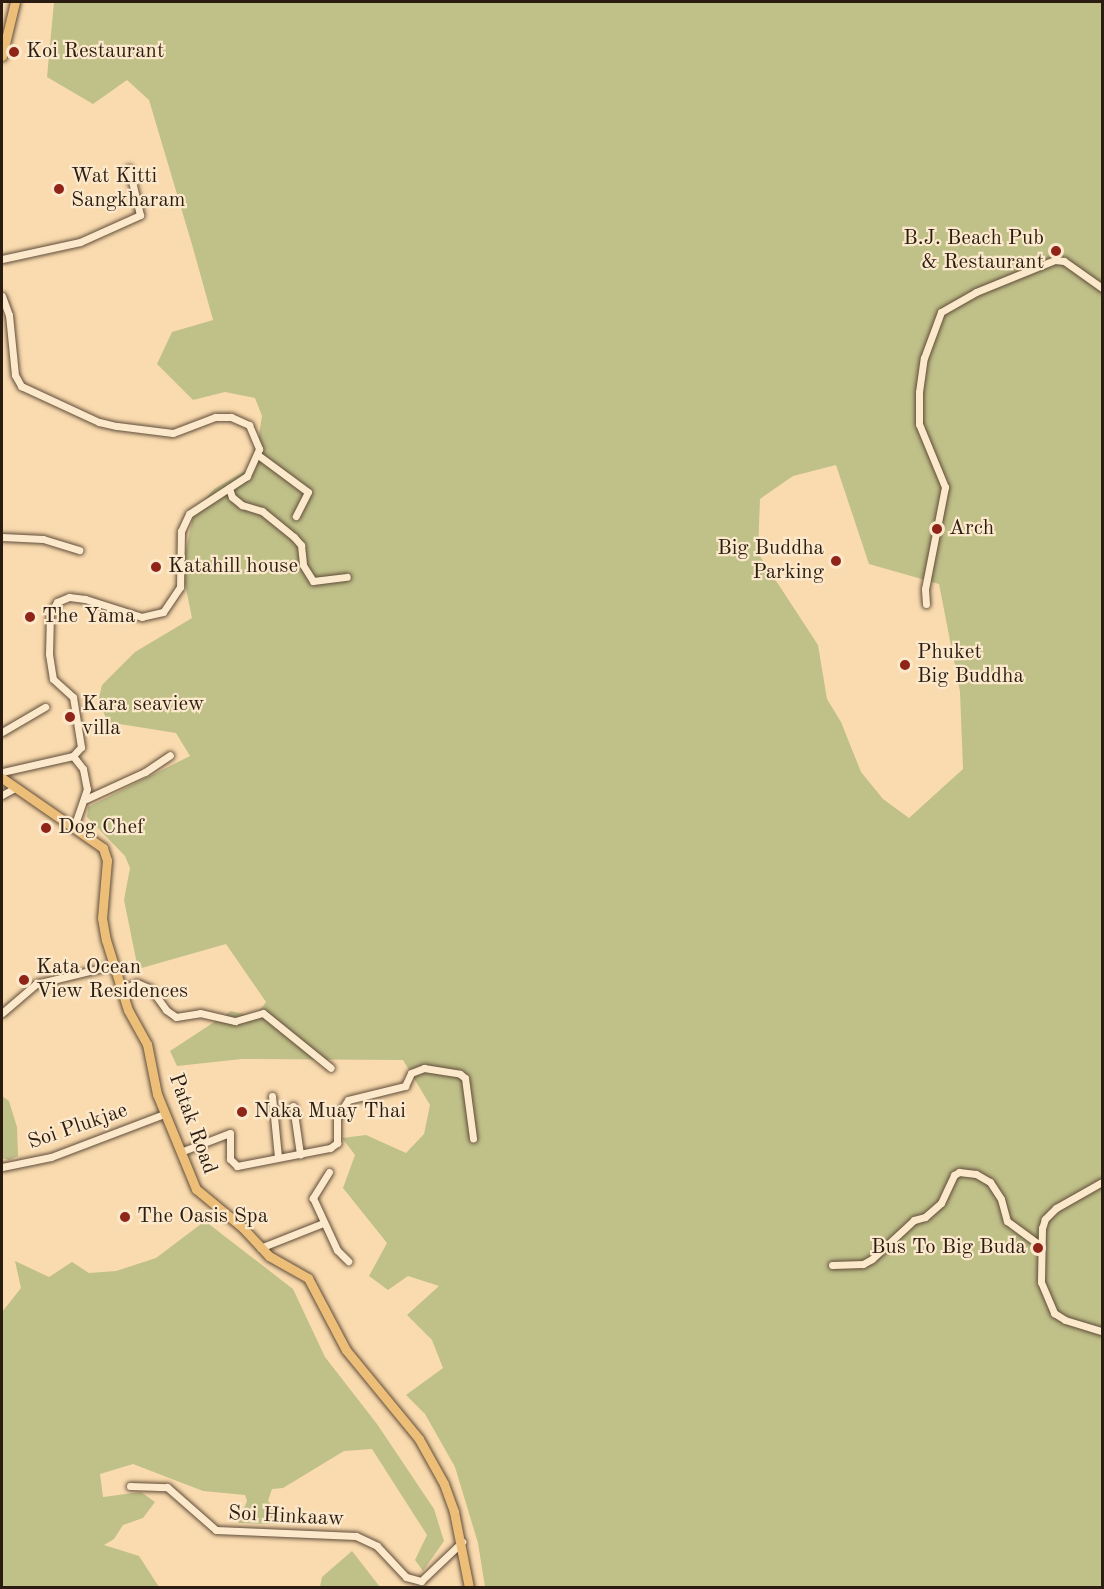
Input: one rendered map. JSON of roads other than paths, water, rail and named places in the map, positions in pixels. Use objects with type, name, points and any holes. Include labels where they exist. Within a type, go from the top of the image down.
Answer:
[{"type":"main road","points":[[2,56],[15,2]]},
{"type":"main road","name":"Patak Road","points":[[2,778],[13,789],[103,848],[107,860],[102,918],[120,990],[147,1044],[164,1114],[183,1151],[202,1197],[242,1227],[260,1248],[308,1278],[346,1350],[419,1438],[444,1484],[462,1542],[469,1587]]},
{"type":"street","points":[[2,259],[80,242],[140,214],[129,168]]},
{"type":"street","points":[[926,604],[925,589],[945,487],[919,424],[919,392],[924,358],[941,312],[976,292],[1055,260],[1064,261],[1102,288]]},
{"type":"street","points":[[2,296],[15,375],[21,386],[99,422],[173,433],[215,417],[231,417],[249,425],[259,441],[258,455],[247,476],[189,514],[181,531],[180,587],[163,612],[142,617],[69,597],[57,602],[50,614],[48,654],[53,679],[73,697],[81,747],[73,756],[2,772]]},
{"type":"street","points":[[258,455],[308,492],[296,516]]},
{"type":"street","points":[[229,488],[232,497],[242,505],[262,511],[294,537],[301,545],[303,565],[313,581],[346,577]]},
{"type":"street","points":[[2,537],[43,539],[79,550]]},
{"type":"street","points":[[2,732],[45,707]]},
{"type":"street","points":[[86,800],[145,772],[170,755]]},
{"type":"street","points":[[73,756],[83,769],[86,800],[74,827]]},
{"type":"street","points":[[2,795],[13,789]]},
{"type":"street","points":[[2,1013],[36,984],[114,965]]},
{"type":"street","points":[[120,990],[137,983],[151,989],[166,1010],[176,1017],[200,1013],[235,1021],[264,1013],[331,1068]]},
{"type":"street","points":[[183,1151],[230,1133],[230,1159],[237,1166],[330,1148],[337,1143],[337,1117],[348,1100],[405,1086],[411,1073],[424,1068],[460,1074],[465,1078],[473,1138]]},
{"type":"street","points":[[272,1096],[278,1157]]},
{"type":"street","points":[[293,1106],[300,1154]]},
{"type":"street","name":"Soi Plukjae","points":[[2,1167],[51,1157],[164,1114]]},
{"type":"street","points":[[329,1172],[313,1198],[337,1250],[348,1261]]},
{"type":"street","points":[[832,1265],[862,1264],[875,1257],[914,1220],[941,1203],[954,1175],[959,1172],[976,1174],[990,1182],[1001,1199],[1007,1221],[1041,1246]]},
{"type":"street","points":[[1102,1182],[1056,1208],[1046,1219],[1041,1246],[1041,1282],[1047,1304],[1065,1320],[1102,1331]]},
{"type":"street","points":[[260,1248],[323,1223]]},
{"type":"street","name":"Soi Hinkaaw","points":[[129,1486],[167,1487],[216,1530],[263,1529],[356,1536],[377,1546],[406,1577],[421,1581],[462,1542]]},
{"type":"place","name":"Koi Restaurant","points":[[14,52]]},
{"type":"place","name":"Wat Kitti Sangkharam","points":[[59,189]]},
{"type":"place","name":"B.J. Beach Pub & Restaurant","points":[[1056,251]]},
{"type":"place","name":"Arch","points":[[937,529]]},
{"type":"place","name":"Big Buddha Parking","points":[[836,561]]},
{"type":"place","name":"Katahill house","points":[[156,567]]},
{"type":"place","name":"The Yama","points":[[30,617]]},
{"type":"place","name":"Phuket Big Buddha","points":[[905,665]]},
{"type":"place","name":"Kara seaview villa","points":[[70,717]]},
{"type":"place","name":"Dog Chef","points":[[46,828]]},
{"type":"place","name":"Kata Ocean View Residences","points":[[24,980]]},
{"type":"place","name":"Naka Muay Thai","points":[[242,1112]]},
{"type":"place","name":"The Oasis Spa","points":[[125,1217]]},
{"type":"place","name":"Bus To Big Buda","points":[[1038,1248]]}]
